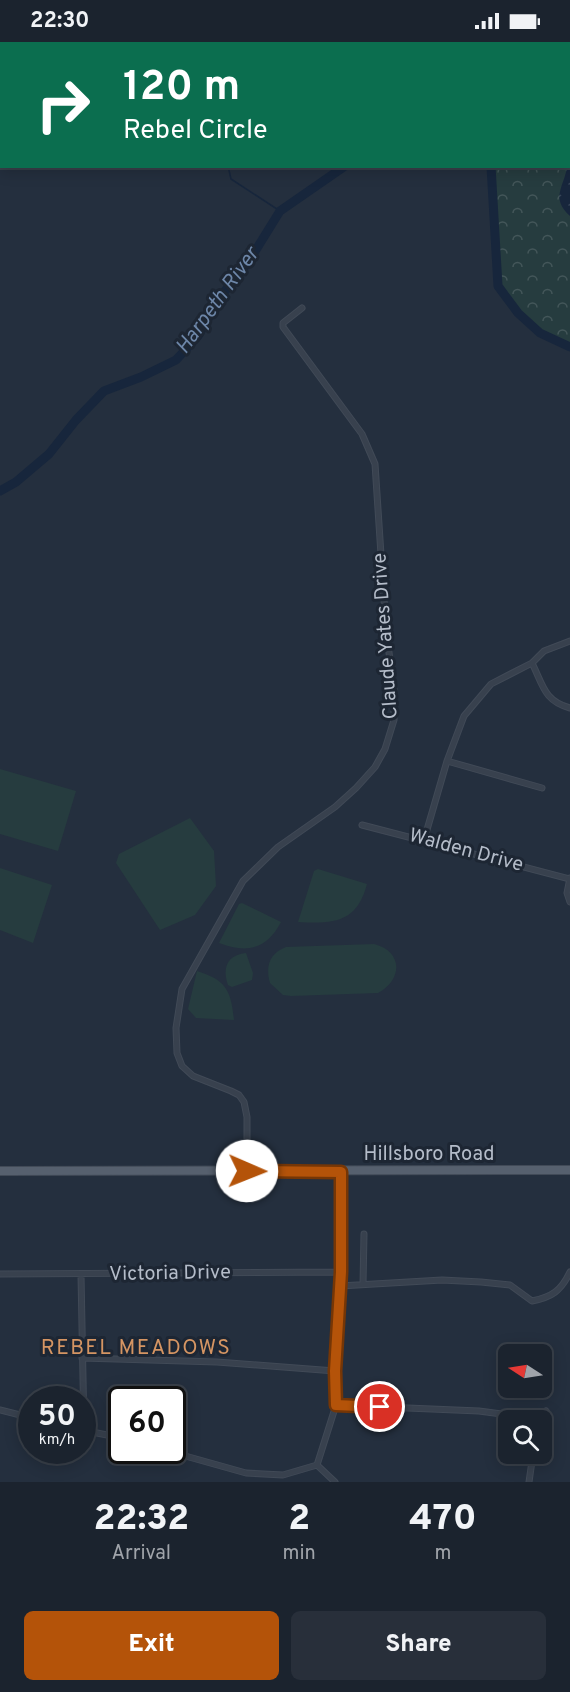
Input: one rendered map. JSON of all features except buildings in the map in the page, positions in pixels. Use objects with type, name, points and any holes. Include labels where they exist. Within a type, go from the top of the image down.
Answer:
[{"type":"main road","name":"Hillsboro Road","points":[[0,1171],[570,1170]]},
{"type":"street","name":"Claude Yates Drive","points":[[247,1171],[247,1116],[244,1102],[231,1091],[193,1076],[182,1066],[177,1053],[176,1028],[182,989],[243,881],[278,847],[335,807],[356,788],[375,767],[386,748],[394,720],[394,690],[386,626],[375,464],[362,434],[283,327],[284,322],[302,308]]},
{"type":"street","points":[[424,840],[447,761],[464,716],[491,684],[532,663],[544,651],[570,641]]},
{"type":"street","points":[[532,663],[545,694],[562,706],[570,708]]},
{"type":"street","points":[[447,761],[542,788]]},
{"type":"street","name":"Walden Drive","points":[[362,825],[570,878],[567,893],[570,902]]},
{"type":"street","points":[[317,1465],[336,1405],[335,1371],[341,1272],[341,1172]]},
{"type":"street","points":[[363,1284],[364,1234]]},
{"type":"street","name":"Victoria Drive","points":[[0,1274],[341,1272]]},
{"type":"street","points":[[340,1286],[442,1280],[481,1282],[510,1285],[532,1301],[567,1286],[570,1272]]},
{"type":"street","points":[[81,1275],[82,1386]]},
{"type":"street","points":[[82,1358],[217,1362],[335,1371]]},
{"type":"street","points":[[336,1405],[498,1414]]},
{"type":"street","points":[[0,1410],[18,1414]]},
{"type":"street","points":[[186,1456],[246,1473],[283,1475],[317,1465]]},
{"type":"street","points":[[531,1482],[532,1464]]},
{"type":"street","points":[[317,1465],[335,1482]]},
{"type":"green space","points":[[491,168],[570,168],[570,347],[540,333],[518,313],[498,286]]},
{"type":"green space","points":[[0,769],[76,791],[58,851],[0,834]]},
{"type":"green space","points":[[190,818],[214,851],[216,886],[195,915],[160,930],[116,863],[119,854]]},
{"type":"green space","points":[[0,868],[52,885],[33,943],[0,930]]},
{"type":"green space","points":[[318,869],[367,884],[363,897],[350,914],[342,918],[322,922],[298,922],[314,871]]},
{"type":"green space","points":[[242,903],[281,922],[269,938],[255,947],[239,948],[219,943],[239,904]]},
{"type":"green space","points":[[374,944],[390,953],[395,959],[396,966],[392,981],[378,993],[291,996],[283,995],[270,983],[268,971],[270,961],[276,953],[286,947]]},
{"type":"green space","points":[[246,953],[253,973],[252,980],[232,987],[228,985],[226,979],[228,963],[234,956]]},
{"type":"green space","points":[[197,971],[215,978],[225,988],[231,1001],[234,1020],[196,1018],[188,1009]]},
{"type":"water","points":[[567,168],[570,168],[570,216],[564,210],[559,198]]},
{"type":"waterway","points":[[228,168],[231,179],[280,211]]},
{"type":"waterway","name":"Harpeth River","points":[[0,491],[16,482],[49,454],[76,420],[104,391],[176,360],[198,336],[221,296],[249,261],[280,211],[342,168]]},
{"type":"waterway","name":"Harpeth River","points":[[491,168],[498,286],[518,313],[540,333],[570,347]]},
{"type":"district","name":"REBEL MEADOWS","points":[[136,1348]]},
{"type":"route","points":[[247,1171],[341,1172],[341,1272],[335,1371],[336,1405],[380,1407]]}]
